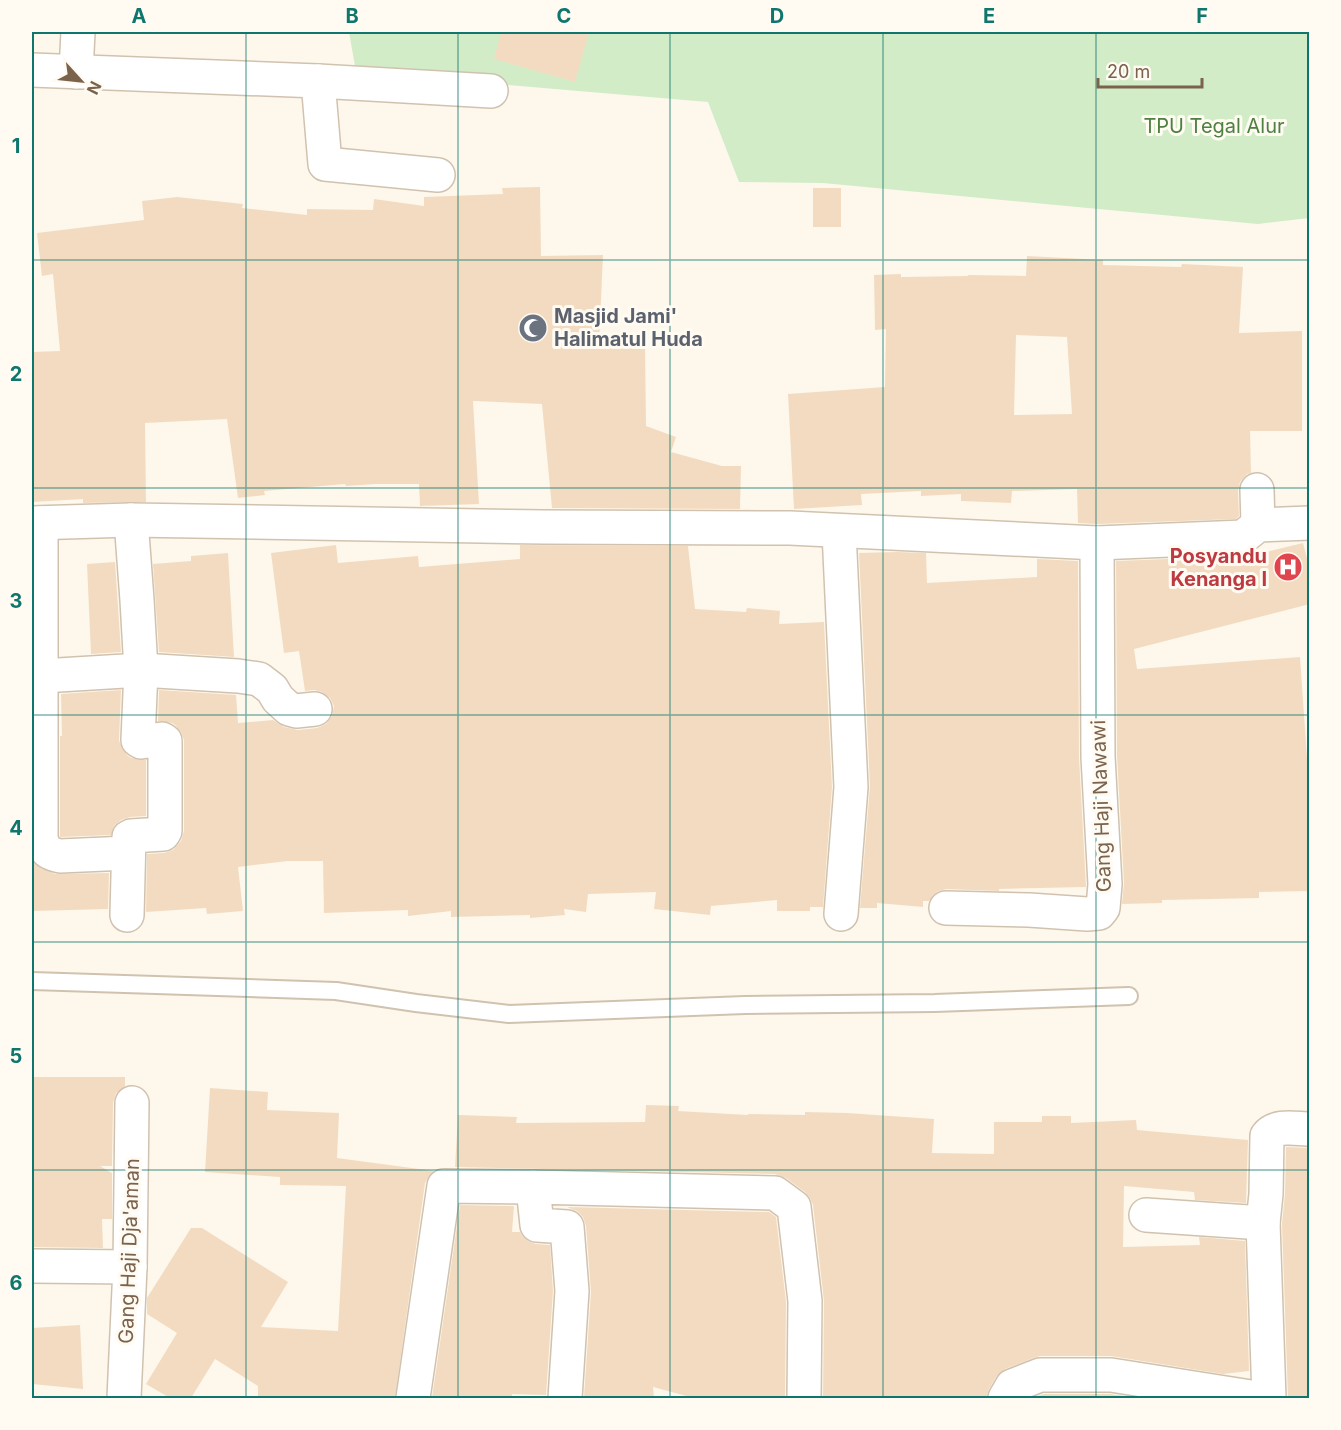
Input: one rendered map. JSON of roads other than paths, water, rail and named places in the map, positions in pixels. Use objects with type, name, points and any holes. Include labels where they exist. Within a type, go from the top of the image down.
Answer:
[{"type":"street","points":[[76,72],[78,32]]},
{"type":"street","points":[[32,70],[318,81],[491,91]]},
{"type":"street","points":[[318,81],[325,164],[438,175]]},
{"type":"street","points":[[1257,490],[1258,525]]},
{"type":"street","points":[[128,853],[60,856],[46,851],[41,840],[42,676],[36,523],[131,519],[486,526],[790,528],[1096,543],[1243,537],[1258,525],[1310,523]]},
{"type":"street","points":[[127,915],[129,837],[163,834],[165,831],[165,741],[162,739],[141,742],[138,740],[141,670],[131,519]]},
{"type":"street","points":[[839,532],[851,787],[841,914]]},
{"type":"street","name":"Gang Haji Nawawi","points":[[946,908],[1087,914],[1099,913],[1103,908],[1105,884],[1098,757],[1096,543]]},
{"type":"street","points":[[42,676],[141,670],[238,676],[259,679],[272,689],[278,699],[289,709],[296,711],[315,709]]},
{"type":"street","name":"Gang Haji Dja'aman","points":[[124,1398],[130,1267],[132,1103]]},
{"type":"street","points":[[1269,1398],[1263,1223],[1267,1136],[1276,1129],[1310,1129]]},
{"type":"street","points":[[413,1398],[417,1384],[444,1186],[533,1186],[775,1193],[794,1207],[805,1302],[804,1398]]},
{"type":"street","points":[[533,1186],[537,1225],[567,1227],[572,1291],[565,1398]]},
{"type":"street","points":[[1146,1215],[1263,1223]]},
{"type":"street","points":[[32,1266],[130,1267]]},
{"type":"street","points":[[1005,1398],[1012,1386],[1040,1375],[1111,1375],[1257,1398]]},
{"type":"lane","points":[[32,981],[336,991],[509,1014],[745,1005],[935,1003],[1129,996]]},
{"type":"place","name":"Masjid Jami' Halimatul Huda","points":[[533,328]]},
{"type":"place","name":"Posyandu Kenanga I","points":[[1288,567]]},
{"type":"park label","name":"TPU Tegal Alur","points":[[1214,126]]}]
